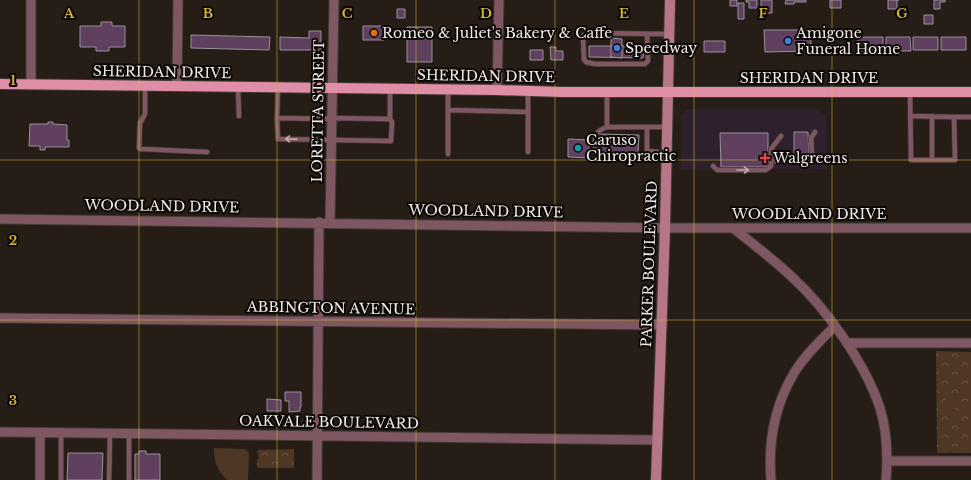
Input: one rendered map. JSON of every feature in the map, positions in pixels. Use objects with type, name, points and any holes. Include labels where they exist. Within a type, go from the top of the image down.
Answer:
[{"type":"main road","name":"SHERIDAN DRIVE","points":[[0,84],[607,92],[971,92]]},
{"type":"street","points":[[31,0],[31,84]]},
{"type":"street","points":[[177,86],[178,0]]},
{"type":"street","name":"LORETTA STREET","points":[[330,222],[334,0]]},
{"type":"street","points":[[497,90],[499,0]]},
{"type":"street","name":"PARKER BOULEVARD","points":[[656,480],[665,228],[670,0]]},
{"type":"street","name":"WOODLAND DRIVE","points":[[0,218],[665,228],[971,228]]},
{"type":"street","points":[[317,480],[319,222]]},
{"type":"street","points":[[733,228],[792,277],[818,304],[846,343],[867,378],[879,407],[884,425],[887,462],[886,480]]},
{"type":"street","name":"ABBINGTON AVENUE","points":[[0,318],[662,325]]},
{"type":"street","points":[[772,480],[770,462],[772,438],[779,405],[795,371],[835,326]]},
{"type":"street","points":[[846,343],[971,342]]},
{"type":"street","name":"OAKVALE BOULEVARD","points":[[0,432],[657,440]]},
{"type":"street","points":[[40,433],[40,480]]},
{"type":"street","points":[[887,462],[971,461]]},
{"type":"lane","points":[[647,34],[648,61],[645,64],[595,64],[586,62],[584,59],[583,36],[586,33],[669,34]]},
{"type":"lane","points":[[145,86],[145,114],[140,123],[139,148],[207,152]]},
{"type":"lane","points":[[238,87],[239,116]]},
{"type":"lane","points":[[278,87],[278,139],[332,140],[391,141],[392,122],[390,119],[390,89]]},
{"type":"lane","points":[[448,89],[448,154]]},
{"type":"lane","points":[[528,91],[528,152]]},
{"type":"lane","points":[[607,92],[607,127]]},
{"type":"lane","points":[[910,92],[911,160],[955,160],[954,117]]},
{"type":"lane","points":[[448,110],[528,112]]},
{"type":"lane","points":[[910,116],[971,117]]},
{"type":"lane","points":[[932,116],[932,160]]},
{"type":"lane","points":[[277,118],[390,119]]},
{"type":"lane","points":[[595,150],[595,136],[598,131],[607,127],[667,127]]},
{"type":"lane","points":[[621,157],[647,157],[647,127]]},
{"type":"lane","points":[[781,157],[788,160],[809,159],[812,155],[811,138],[815,132]]},
{"type":"lane","points":[[771,153],[770,149],[781,136]]},
{"type":"lane","points":[[647,152],[667,153]]},
{"type":"lane","points":[[713,166],[717,170],[766,170],[771,166],[771,163]]},
{"type":"lane","points":[[61,433],[61,480]]},
{"type":"lane","points":[[109,480],[110,434]]},
{"type":"lane","points":[[129,434],[129,480]]},
{"type":"shaded area","points":[[688,109],[819,109],[820,114],[826,114],[828,169],[681,170],[681,115]]},
{"type":"green space","points":[[936,351],[971,352],[971,453],[937,453]]},
{"type":"green space","points":[[949,395],[959,402],[949,416],[939,409]]},
{"type":"green space","points":[[214,448],[245,449],[249,453],[248,480],[227,480],[217,466]]},
{"type":"green space","points":[[294,449],[294,468],[257,468],[257,460],[259,458],[257,450]]},
{"type":"building","points":[[730,0],[737,0],[737,6],[730,6]]},
{"type":"building","points":[[746,0],[757,0],[757,8],[749,8],[749,2],[746,2]]},
{"type":"building","points":[[761,0],[772,0],[772,13],[761,11]]},
{"type":"building","points":[[786,0],[806,0],[806,2],[785,4]]},
{"type":"building","points":[[830,0],[841,0],[841,8],[830,8]]},
{"type":"building","points":[[888,0],[897,0],[897,9],[888,9]]},
{"type":"building","points":[[934,0],[945,0],[945,2],[940,2],[940,9],[934,9]]},
{"type":"building","points":[[738,3],[744,3],[744,19],[738,19]]},
{"type":"building","points":[[397,9],[405,9],[405,18],[397,18]]},
{"type":"building","points":[[924,15],[933,15],[933,24],[924,24]]},
{"type":"building","points":[[101,22],[112,22],[112,26],[125,26],[125,47],[109,47],[109,51],[96,51],[96,47],[80,47],[80,26],[101,26]]},
{"type":"building","name":"Romeo & Juliet's Bakery & Caffe","points":[[363,26],[384,26],[384,40],[363,40]]},
{"type":"building","points":[[407,27],[432,27],[432,62],[407,62]]},
{"type":"building","name":"Amigone Funeral Home","points":[[764,30],[811,30],[811,51],[765,52]]},
{"type":"building","points":[[309,31],[321,31],[321,50],[280,50],[280,37],[309,38]]},
{"type":"building","points":[[191,35],[270,37],[269,50],[191,48]]},
{"type":"building","points":[[858,37],[883,37],[883,51],[858,51]]},
{"type":"building","points":[[886,37],[910,37],[911,51],[886,51]]},
{"type":"building","points":[[913,37],[938,37],[938,50],[913,50]]},
{"type":"building","points":[[941,37],[966,37],[966,50],[941,50]]},
{"type":"building","name":"Speedway","points":[[611,38],[622,39],[622,58],[611,57]]},
{"type":"building","points":[[704,41],[725,41],[725,52],[704,52]]},
{"type":"building","name":"Speedway","points":[[589,46],[644,46],[643,58],[589,57]]},
{"type":"building","points":[[550,47],[556,47],[556,51],[563,51],[563,60],[551,60]]},
{"type":"building","points":[[530,50],[543,50],[543,60],[530,60]]},
{"type":"building","points":[[48,122],[67,125],[67,140],[69,140],[69,147],[45,147],[45,150],[40,150],[40,146],[29,146],[30,124],[48,124]]},
{"type":"building","points":[[794,132],[808,132],[809,155],[794,155]]},
{"type":"building","name":"Walgreens","points":[[720,133],[768,133],[768,164],[765,167],[721,167]]},
{"type":"building","points":[[599,134],[639,135],[638,153],[599,152]]},
{"type":"building","name":"Caruso Chiropractic","points":[[568,139],[589,140],[589,158],[568,157]]},
{"type":"building","points":[[768,153],[777,153],[777,163],[768,163]]},
{"type":"building","points":[[285,392],[301,392],[300,411],[289,412],[289,401],[285,401]]},
{"type":"building","points":[[267,399],[281,400],[281,411],[267,411]]},
{"type":"building","points":[[139,451],[146,451],[146,454],[160,454],[160,480],[135,480],[135,454],[139,454]]},
{"type":"building","points":[[68,453],[103,453],[102,480],[67,480]]},
{"type":"place","name":"Romeo & Juliet's Bakery & Caffe","points":[[374,33]]},
{"type":"place","name":"Amigone Funeral Home","points":[[788,41]]},
{"type":"place","name":"Speedway","points":[[617,48]]},
{"type":"place","name":"Caruso Chiropractic","points":[[578,148]]},
{"type":"place","name":"Walgreens","points":[[765,158]]}]
